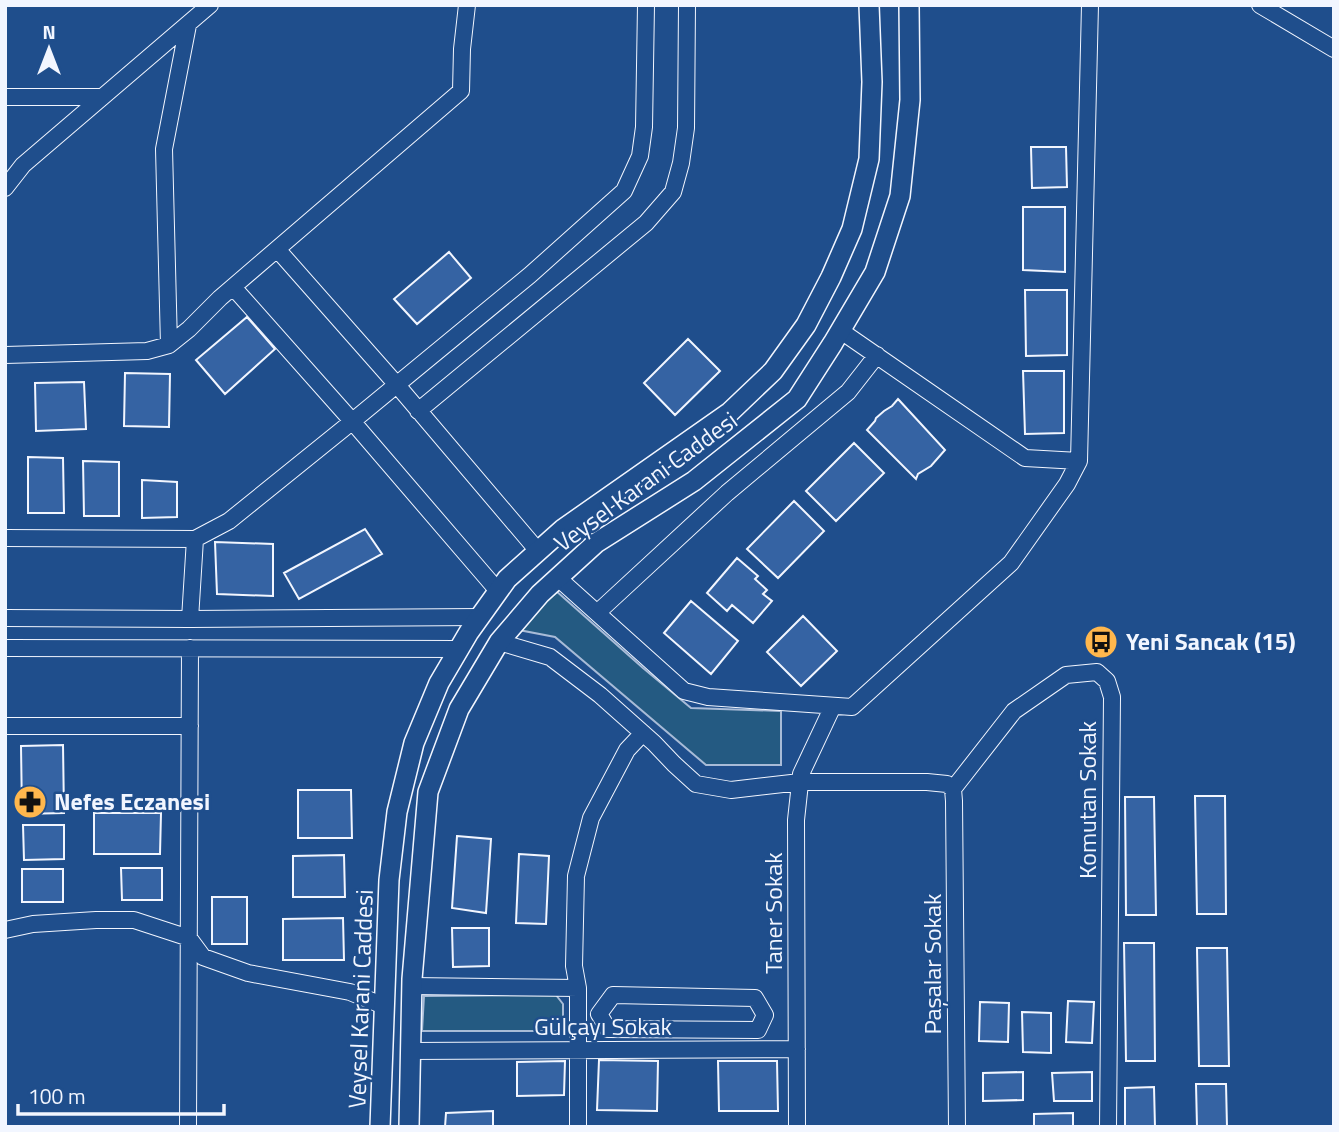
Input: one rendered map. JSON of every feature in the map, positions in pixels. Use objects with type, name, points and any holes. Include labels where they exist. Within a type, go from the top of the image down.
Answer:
[{"type":"main road","name":"Veysel Karani Caddesi","points":[[380,1127],[389,880],[397,812],[414,743],[439,683],[507,579],[573,522],[730,412],[773,372],[806,325],[852,229],[869,159],[872,82],[869,5]]},
{"type":"main road","name":"Veysel Karani Caddesi","points":[[409,1127],[412,986],[428,792],[459,709],[499,642],[540,594],[596,543],[694,481],[797,399],[841,331],[875,272],[900,196],[910,100],[909,5]]},
{"type":"street","points":[[5,188],[23,165],[210,5]]},
{"type":"street","points":[[5,355],[147,351],[169,345],[461,91],[467,5]]},
{"type":"street","points":[[5,538],[195,539],[229,521],[530,275],[624,191],[640,156],[644,127],[646,5]]},
{"type":"street","points":[[418,411],[646,223],[673,192],[686,128],[687,5]]},
{"type":"street","points":[[558,578],[684,691],[708,698],[852,707],[1011,563],[1067,484],[1079,461],[1090,5]]},
{"type":"street","points":[[1259,5],[1334,49]]},
{"type":"street","points":[[169,345],[164,149],[187,25]]},
{"type":"street","points":[[5,97],[102,97]]},
{"type":"street","points":[[277,249],[538,551]]},
{"type":"street","points":[[233,287],[498,591]]},
{"type":"street","points":[[841,331],[1025,458],[1079,461]]},
{"type":"street","points":[[597,613],[727,493],[848,393],[877,355]]},
{"type":"street","points":[[190,619],[195,539]]},
{"type":"street","points":[[5,618],[480,617]]},
{"type":"street","points":[[499,642],[550,657],[600,695],[696,784],[731,790],[800,782],[928,782],[947,785],[953,795]]},
{"type":"street","points":[[5,648],[459,649]]},
{"type":"street","points":[[188,1127],[190,648]]},
{"type":"street","name":"Komutan Sokak","points":[[953,795],[1014,711],[1066,675],[1097,672],[1107,681],[1112,697],[1108,1127]]},
{"type":"street","name":"Taner Sokak","points":[[797,1127],[797,1049],[781,1015],[796,820],[802,774],[833,706]]},
{"type":"street","points":[[5,726],[190,726]]},
{"type":"street","points":[[578,1127],[576,876],[591,818],[627,750],[643,733]]},
{"type":"street","name":"Paşalar Sokak","points":[[953,795],[957,1127]]},
{"type":"street","points":[[5,930],[33,924],[134,920],[189,938],[203,957],[248,973],[350,992],[384,1006]]},
{"type":"street","points":[[412,986],[578,988]]},
{"type":"street","points":[[613,995],[755,998],[781,1015],[758,1030],[676,1030],[608,1029],[599,1014],[613,995]]},
{"type":"street","points":[[578,1013],[599,1014]]},
{"type":"street","name":"Gülçayı Sokak","points":[[410,1051],[797,1049]]},
{"type":"shaded area","points":[[555,590],[691,708],[781,711],[781,765],[706,765],[555,637],[519,630]]},
{"type":"shaded area","points":[[556,995],[563,1004],[563,1031],[422,1031],[424,996]]},
{"type":"building","points":[[1031,147],[1066,147],[1067,187],[1032,188]]},
{"type":"building","points":[[1023,207],[1065,207],[1065,272],[1023,270]]},
{"type":"building","points":[[449,252],[471,278],[417,324],[394,299]]},
{"type":"building","points":[[1025,290],[1067,290],[1067,355],[1026,356]]},
{"type":"building","points":[[247,317],[275,349],[225,394],[196,360]]},
{"type":"building","points":[[688,339],[720,371],[675,415],[644,383]]},
{"type":"building","points":[[1023,371],[1064,371],[1064,433],[1025,434]]},
{"type":"building","points":[[125,373],[170,374],[169,427],[124,426]]},
{"type":"building","points":[[84,382],[86,429],[36,431],[35,383]]},
{"type":"building","points":[[898,399],[945,450],[931,466],[918,474],[916,479],[867,430],[876,418]]},
{"type":"building","points":[[854,443],[884,473],[836,521],[806,491]]},
{"type":"building","points":[[28,457],[63,458],[64,513],[28,513]]},
{"type":"building","points":[[83,461],[119,462],[119,516],[84,516]]},
{"type":"building","points":[[142,480],[177,482],[177,517],[142,518]]},
{"type":"building","points":[[794,501],[824,531],[778,578],[747,549]]},
{"type":"building","points":[[365,529],[382,554],[299,599],[284,573]]},
{"type":"building","points":[[215,542],[273,544],[273,596],[217,594]]},
{"type":"building","points":[[737,558],[758,576],[755,579],[767,590],[763,594],[772,601],[753,623],[732,605],[727,611],[707,593]]},
{"type":"building","points":[[691,601],[738,641],[711,674],[664,633]]},
{"type":"building","points":[[803,616],[837,651],[801,686],[767,652]]},
{"type":"building","points":[[63,745],[64,813],[22,814],[21,746]]},
{"type":"building","points":[[298,790],[351,790],[352,838],[298,838]]},
{"type":"building","points":[[1195,796],[1225,796],[1226,914],[1197,914]]},
{"type":"building","points":[[1125,797],[1154,797],[1156,915],[1126,915]]},
{"type":"building","points":[[94,813],[161,813],[160,854],[94,854]]},
{"type":"building","points":[[23,825],[64,825],[64,859],[24,860]]},
{"type":"building","points":[[457,836],[491,839],[486,913],[452,908]]},
{"type":"building","points":[[519,854],[549,856],[546,924],[516,923]]},
{"type":"building","points":[[344,855],[345,897],[293,897],[293,856]]},
{"type":"building","points":[[121,868],[162,868],[162,900],[122,900]]},
{"type":"building","points":[[22,869],[63,869],[63,902],[22,902]]},
{"type":"building","points":[[212,897],[247,897],[247,944],[212,944]]},
{"type":"building","points":[[343,918],[344,960],[283,960],[283,919]]},
{"type":"building","points":[[452,928],[489,928],[489,966],[453,967]]},
{"type":"building","points":[[1124,943],[1154,943],[1155,1061],[1126,1061]]},
{"type":"building","points":[[1197,948],[1227,948],[1229,1066],[1199,1066]]},
{"type":"building","points":[[1068,1001],[1094,1002],[1092,1043],[1066,1042]]},
{"type":"building","points":[[980,1002],[1009,1003],[1008,1042],[979,1041]]},
{"type":"building","points":[[1022,1012],[1051,1013],[1051,1053],[1023,1052]]},
{"type":"building","points":[[599,1060],[658,1061],[657,1111],[597,1110]]},
{"type":"building","points":[[565,1061],[564,1095],[517,1096],[517,1062]]},
{"type":"building","points":[[718,1061],[777,1061],[778,1111],[719,1111]]},
{"type":"building","points":[[1023,1072],[1023,1100],[983,1101],[983,1073]]},
{"type":"building","points":[[1092,1072],[1092,1101],[1054,1101],[1052,1073]]},
{"type":"building","points":[[1196,1084],[1226,1084],[1227,1127],[1197,1127]]},
{"type":"building","points":[[1154,1087],[1155,1127],[1125,1127],[1125,1088]]},
{"type":"building","points":[[493,1111],[493,1127],[445,1127],[446,1113]]},
{"type":"building","points":[[1073,1113],[1073,1127],[1034,1127],[1034,1114]]},
{"type":"place","name":"Yeni Sancak (15)","points":[[1101,642]]},
{"type":"place","name":"Nefes Eczanesi","points":[[30,802]]}]
